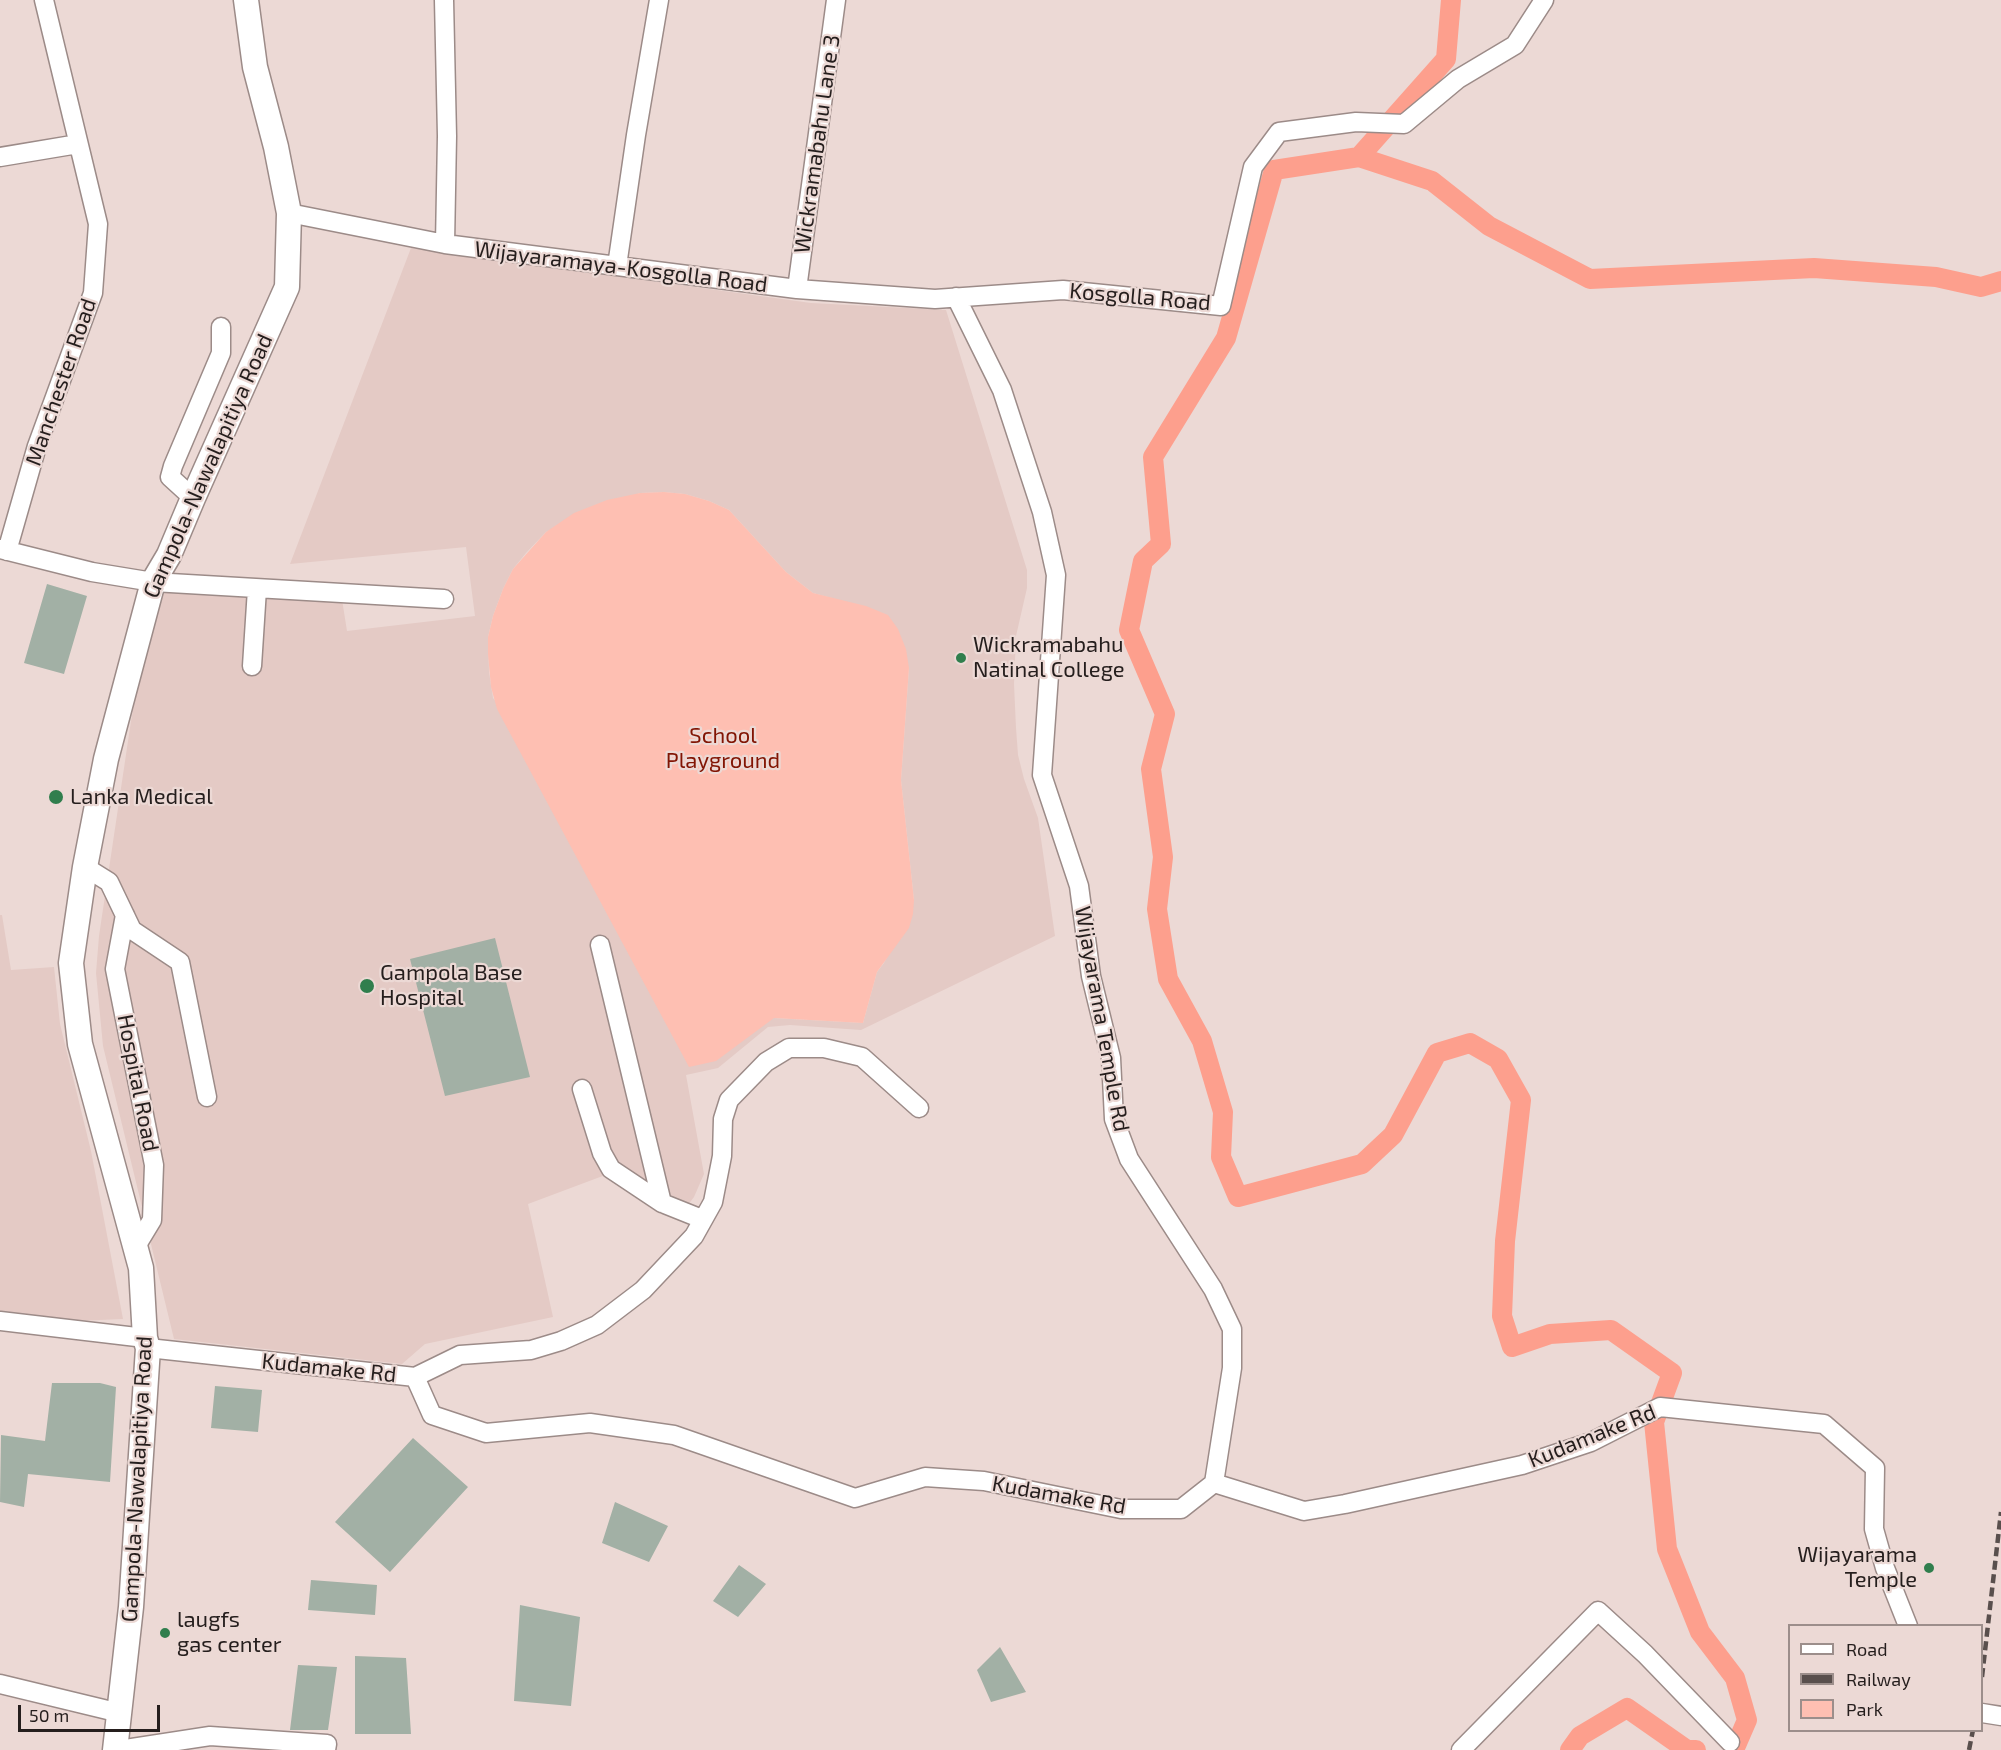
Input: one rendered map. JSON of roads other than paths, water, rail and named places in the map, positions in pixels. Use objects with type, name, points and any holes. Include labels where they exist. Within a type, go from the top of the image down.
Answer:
[{"type":"main road","name":"Gampola-Nawalapitiya Road","points":[[117,1750],[131,1607],[147,1343],[141,1268],[80,1044],[71,963],[85,867],[106,759],[153,582],[169,555],[287,287],[289,213],[276,147],[255,67],[246,0]]},
{"type":"street","name":"Manchester Road","points":[[3,550],[37,446],[93,293],[98,224],[44,0]]},
{"type":"street","points":[[444,0],[447,136],[445,244]]},
{"type":"street","points":[[617,266],[659,0]]},
{"type":"street","name":"Wickramabahu Lane 3","points":[[797,289],[836,0]]},
{"type":"street","name":"Kosgolla Road","points":[[956,297],[1063,290],[1221,306],[1253,167],[1279,132],[1356,122],[1404,124],[1458,79],[1515,45],[1544,0]]},
{"type":"street","points":[[0,158],[78,144]]},
{"type":"street","name":"Wijayaramaya-Kosgolla Road","points":[[289,213],[445,244],[797,289],[935,299],[956,297]]},
{"type":"street","name":"Wijayarama Temple Rd","points":[[956,297],[1002,390],[1042,512],[1056,575],[1042,775],[1079,886],[1091,976],[1111,1058],[1114,1119],[1129,1159],[1213,1289],[1232,1329],[1232,1368],[1214,1484]]},
{"type":"street","points":[[193,498],[170,477],[221,353],[221,327]]},
{"type":"street","points":[[3,550],[92,572],[153,582],[444,599]]},
{"type":"street","points":[[252,666],[257,589]]},
{"type":"street","points":[[85,867],[109,882],[132,930],[180,962],[207,1097]]},
{"type":"street","name":"Hospital Road","points":[[124,915],[115,969],[154,1165],[152,1220],[135,1248]]},
{"type":"street","points":[[600,945],[662,1203]]},
{"type":"street","points":[[415,1377],[460,1355],[531,1350],[561,1341],[597,1325],[643,1290],[694,1236],[713,1202],[722,1156],[723,1119],[729,1100],[766,1062],[789,1048],[824,1048],[862,1058],[918,1108]]},
{"type":"street","points":[[582,1089],[602,1153],[611,1169],[662,1203],[702,1219]]},
{"type":"street","name":"Kudamake Rd","points":[[0,1321],[147,1343],[415,1377],[432,1415],[486,1433],[590,1423],[674,1435],[855,1498],[925,1477],[984,1482],[1121,1509],[1181,1509],[1214,1484],[1304,1510],[1346,1504],[1521,1465],[1591,1442],[1660,1407],[1824,1424],[1875,1468],[1874,1529],[1885,1568],[1907,1624]]},
{"type":"street","points":[[1461,1750],[1598,1611],[1645,1654],[1730,1742]]},
{"type":"street","points":[[0,1684],[120,1713]]},
{"type":"street","points":[[1983,1713],[2001,1716]]},
{"type":"street","points":[[117,1750],[210,1736],[327,1744],[326,1750]]},
{"type":"waterway","points":[[1451,0],[1446,59],[1359,157],[1274,170],[1226,338],[1153,457],[1161,544],[1143,561],[1129,630],[1165,714],[1151,769],[1163,857],[1157,909],[1168,979],[1202,1041],[1223,1112],[1221,1157],[1238,1197],[1362,1164],[1393,1135],[1437,1053],[1470,1043],[1498,1059],[1521,1100],[1505,1241],[1502,1316],[1512,1347],[1550,1334],[1611,1330],[1672,1373],[1654,1422],[1667,1549],[1700,1632],[1735,1678],[1747,1720],[1734,1750]]},
{"type":"waterway","points":[[1359,157],[1432,181],[1489,226],[1590,279],[1814,268],[1936,277],[1981,287],[2001,281]]},
{"type":"waterway","points":[[1570,1750],[1580,1736],[1627,1708],[1687,1750],[1696,1750]]},
{"type":"railway","points":[[1983,1668],[2001,1512]]},
{"type":"railway","points":[[1969,1750],[1973,1732]]},
{"type":"place","name":"Wickramabahu Natinal College","points":[[961,658]]},
{"type":"place","name":"Lanka Medical","points":[[56,797]]},
{"type":"place","name":"Gampola Base Hospital","points":[[367,986]]},
{"type":"place","name":"Wijayarama Temple","points":[[1929,1568]]},
{"type":"place","name":"laugfs gas center","points":[[165,1633]]},
{"type":"park label","name":"School Playground","points":[[723,748]]}]
